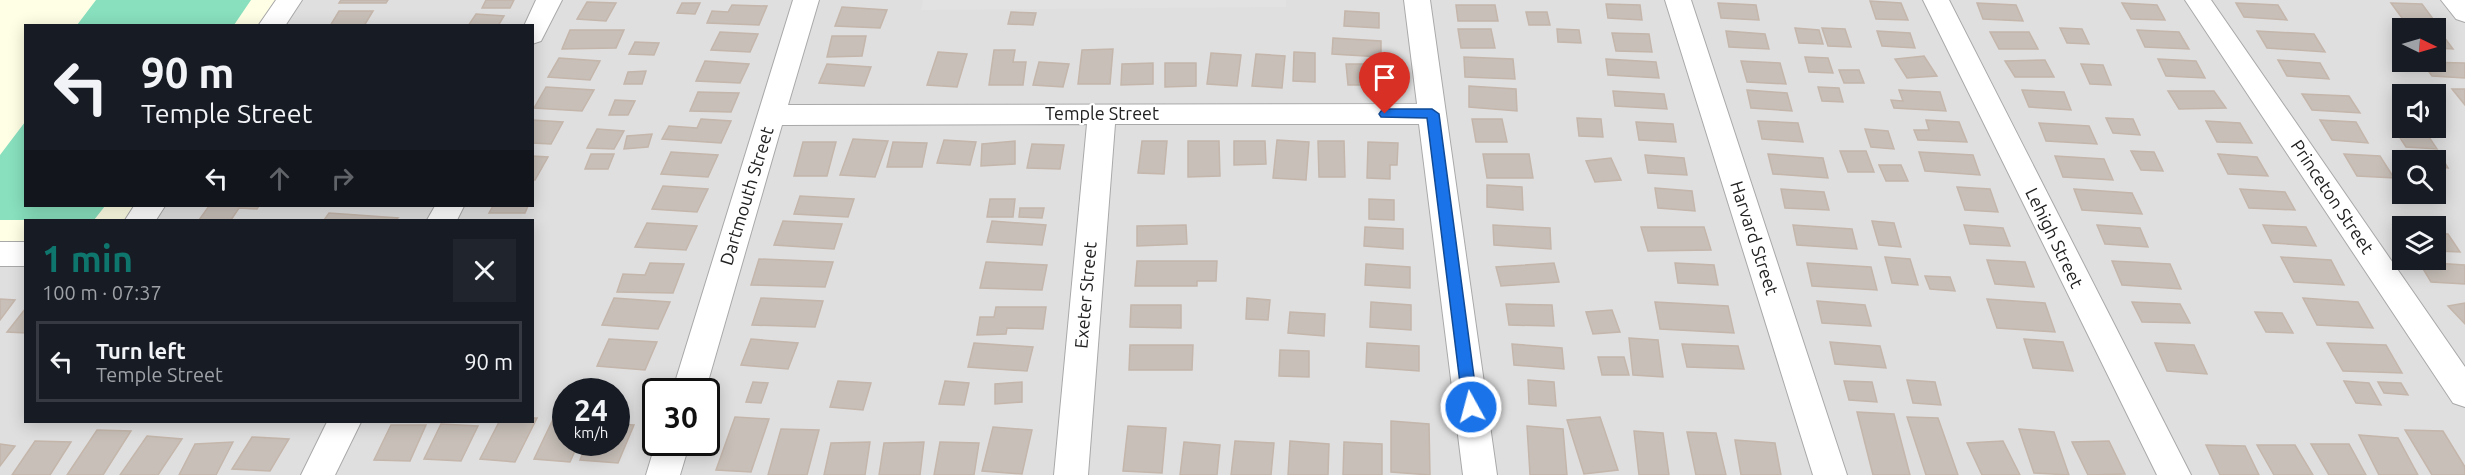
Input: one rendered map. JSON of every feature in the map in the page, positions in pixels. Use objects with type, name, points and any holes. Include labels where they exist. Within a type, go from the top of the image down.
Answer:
[{"type":"street","points":[[273,24],[289,0]]},
{"type":"street","points":[[534,31],[549,0]]},
{"type":"street","name":"Dartmouth Street","points":[[692,378],[806,0]]},
{"type":"street","points":[[1417,0],[1480,475]]},
{"type":"street","name":"Harvard Street","points":[[1678,0],[1830,475]]},
{"type":"street","name":"Lehigh Street","points":[[1936,0],[2174,475]]},
{"type":"street","name":"Princeton Street","points":[[2198,0],[2465,393]]},
{"type":"street","points":[[2454,0],[2465,13]]},
{"type":"street","name":"Exeter Street","points":[[1071,475],[1102,114]]},
{"type":"street","name":"Temple Street","points":[[771,115],[1432,114]]},
{"type":"street","points":[[0,254],[24,254]]},
{"type":"street","points":[[318,475],[344,423]]},
{"type":"street","points":[[663,475],[669,456]]},
{"type":"shaded area","points":[[0,0],[289,0],[272,24],[24,24],[24,207],[149,207],[141,219],[24,219],[24,254],[0,254]]},
{"type":"shaded area","points":[[289,0],[2465,0],[2465,475],[0,475],[0,254],[24,254],[24,423],[534,423],[534,219],[141,219],[149,207],[534,207],[534,24],[272,24]]},
{"type":"shaded area","points":[[923,0],[1286,0],[1286,7],[921,10]]},
{"type":"green space","points":[[96,0],[251,0],[235,24],[78,24]]},
{"type":"green space","points":[[24,123],[24,207],[104,207],[95,219],[0,220],[0,155]]},
{"type":"building","points":[[341,0],[388,0],[386,3],[339,3]]},
{"type":"building","points":[[486,0],[514,0],[510,8],[482,8]]},
{"type":"building","points":[[1870,1],[1901,3],[1908,20],[1876,19]]},
{"type":"building","points":[[587,2],[616,3],[606,21],[577,19]]},
{"type":"building","points":[[682,3],[700,3],[695,14],[677,13]]},
{"type":"building","points":[[1718,3],[1756,5],[1759,20],[1721,18]]},
{"type":"building","points":[[1977,3],[2016,5],[2023,21],[1983,19]]},
{"type":"building","points":[[2122,3],[2157,5],[2165,20],[2131,19]]},
{"type":"building","points":[[2236,3],[2278,5],[2287,20],[2244,17]]},
{"type":"building","points":[[2391,3],[2422,4],[2432,18],[2402,18]]},
{"type":"building","points":[[1606,4],[1640,5],[1642,20],[1608,18]]},
{"type":"building","points":[[732,5],[767,6],[759,25],[707,23],[712,11],[728,12]]},
{"type":"building","points":[[1456,5],[1495,5],[1498,21],[1458,21]]},
{"type":"building","points":[[842,7],[887,10],[880,28],[835,26]]},
{"type":"building","points":[[339,11],[373,11],[365,24],[331,24]]},
{"type":"building","points":[[1345,11],[1379,13],[1379,28],[1344,26]]},
{"type":"building","points":[[1011,12],[1036,13],[1033,25],[1008,24]]},
{"type":"building","points":[[1526,12],[1547,12],[1550,25],[1529,25]]},
{"type":"building","points":[[476,14],[504,16],[499,24],[469,24]]},
{"type":"building","points":[[1795,28],[1819,30],[1823,44],[1799,43]]},
{"type":"building","points":[[1822,28],[1845,29],[1851,47],[1828,46]]},
{"type":"building","points":[[2060,28],[2082,29],[2089,44],[2067,43]]},
{"type":"building","points":[[1458,29],[1491,29],[1495,48],[1461,48]]},
{"type":"building","points":[[1557,29],[1579,30],[1581,43],[1558,42]]},
{"type":"building","points":[[570,30],[624,30],[616,48],[562,49]]},
{"type":"building","points":[[2137,30],[2179,32],[2189,49],[2145,47]]},
{"type":"building","points":[[1726,31],[1765,34],[1769,49],[1729,47]]},
{"type":"building","points":[[1877,31],[1910,33],[1915,48],[1882,46]]},
{"type":"building","points":[[2257,31],[2314,34],[2325,52],[2267,48]]},
{"type":"building","points":[[720,32],[758,34],[750,52],[711,50]]},
{"type":"building","points":[[1990,32],[2029,32],[2038,49],[1999,49]]},
{"type":"building","points":[[1612,33],[1649,34],[1652,52],[1616,51]]},
{"type":"building","points":[[832,36],[866,36],[862,56],[827,57]]},
{"type":"building","points":[[1333,38],[1381,41],[1381,57],[1332,54]]},
{"type":"building","points":[[2446,40],[2453,49],[2446,49]]},
{"type":"building","points":[[635,42],[659,43],[654,55],[629,54]]},
{"type":"building","points":[[1113,49],[1110,84],[1078,84],[1082,50]]},
{"type":"building","points":[[994,50],[1015,50],[1013,62],[1026,62],[1023,85],[989,85]]},
{"type":"building","points":[[938,52],[967,54],[957,87],[927,85]]},
{"type":"building","points":[[1294,52],[1315,53],[1315,82],[1293,81]]},
{"type":"building","points":[[1211,53],[1241,55],[1237,86],[1207,84]]},
{"type":"building","points":[[1256,54],[1285,56],[1282,88],[1252,86]]},
{"type":"building","points":[[1924,56],[1937,76],[1907,78],[1895,59]]},
{"type":"building","points":[[1464,57],[1513,59],[1515,79],[1465,77]]},
{"type":"building","points":[[1805,57],[1828,58],[1833,73],[1809,72]]},
{"type":"building","points":[[559,58],[600,61],[590,80],[548,77]]},
{"type":"building","points":[[1606,59],[1656,62],[1659,78],[1608,75]]},
{"type":"building","points":[[2158,59],[2196,61],[2205,78],[2166,76]]},
{"type":"building","points":[[2045,60],[2054,77],[2015,77],[2005,61]]},
{"type":"building","points":[[2278,60],[2320,63],[2329,79],[2287,76]]},
{"type":"building","points":[[705,61],[749,64],[740,83],[696,81]]},
{"type":"building","points":[[1741,61],[1780,63],[1786,84],[1747,82]]},
{"type":"building","points":[[1039,62],[1069,64],[1063,87],[1033,85]]},
{"type":"building","points":[[1153,63],[1153,84],[1121,85],[1122,64]]},
{"type":"building","points":[[1165,63],[1196,63],[1196,86],[1165,87]]},
{"type":"building","points":[[2446,63],[2465,63],[2465,78],[2432,76],[2429,72],[2446,72]]},
{"type":"building","points":[[827,64],[871,67],[864,86],[819,83]]},
{"type":"building","points":[[1346,64],[1388,64],[1390,85],[1348,85]]},
{"type":"building","points":[[2081,64],[2103,65],[2111,85],[2090,84]]},
{"type":"building","points":[[1839,70],[1859,70],[1864,83],[1844,83]]},
{"type":"building","points":[[646,71],[642,84],[624,84],[628,72]]},
{"type":"building","points":[[1469,86],[1516,89],[1517,111],[1469,107]]},
{"type":"building","points":[[546,87],[594,90],[582,111],[534,108]]},
{"type":"building","points":[[1818,87],[1839,88],[1843,102],[1822,101]]},
{"type":"building","points":[[2452,89],[2465,89],[2465,105]]},
{"type":"building","points":[[1747,90],[1787,93],[1792,111],[1751,108]]},
{"type":"building","points":[[1899,90],[1940,92],[1946,111],[1894,108],[1891,100],[1903,101]]},
{"type":"building","points":[[2022,90],[2064,92],[2071,110],[2029,107]]},
{"type":"building","points":[[1613,91],[1664,94],[1667,109],[1615,106]]},
{"type":"building","points":[[2168,91],[2214,91],[2226,108],[2179,109]]},
{"type":"building","points":[[698,92],[739,93],[731,112],[690,111]]},
{"type":"building","points":[[2302,94],[2349,96],[2360,113],[2312,110]]},
{"type":"building","points":[[615,100],[635,101],[628,115],[609,115]]},
{"type":"building","points":[[1577,118],[1601,119],[1603,137],[1579,136]]},
{"type":"building","points":[[2106,118],[2133,119],[2140,135],[2113,133]]},
{"type":"building","points":[[701,119],[731,121],[721,143],[662,139],[669,126],[697,128]]},
{"type":"building","points":[[1472,119],[1502,119],[1507,142],[1476,142]]},
{"type":"building","points":[[534,120],[563,122],[551,144],[534,143]]},
{"type":"building","points":[[1926,120],[1959,122],[1967,142],[1918,140],[1914,130],[1929,130]]},
{"type":"building","points":[[2320,120],[2356,122],[2368,143],[2332,140]]},
{"type":"building","points":[[1758,121],[1798,123],[1803,142],[1762,139]]},
{"type":"building","points":[[2206,121],[2240,123],[2252,143],[2217,142]]},
{"type":"building","points":[[1636,122],[1673,124],[1676,142],[1639,140]]},
{"type":"building","points":[[2039,123],[2089,126],[2097,144],[2046,141]]},
{"type":"building","points":[[597,129],[624,131],[614,149],[587,148]]},
{"type":"building","points":[[1865,129],[1888,131],[1894,149],[1871,147]]},
{"type":"building","points":[[652,134],[648,147],[624,149],[627,136]]},
{"type":"building","points":[[2400,138],[2430,138],[2437,149],[2406,147]]},
{"type":"building","points":[[853,139],[888,141],[875,177],[840,175]]},
{"type":"building","points":[[944,140],[976,142],[970,165],[937,163]]},
{"type":"building","points":[[1277,140],[1309,142],[1306,180],[1273,178]]},
{"type":"building","points":[[1015,141],[1015,164],[981,166],[982,144]]},
{"type":"building","points":[[1142,141],[1167,141],[1164,174],[1138,173]]},
{"type":"building","points":[[1188,141],[1219,141],[1220,176],[1188,177]]},
{"type":"building","points":[[1234,141],[1265,141],[1266,164],[1234,165]]},
{"type":"building","points":[[1318,141],[1344,141],[1345,177],[1319,177]]},
{"type":"building","points":[[803,142],[836,142],[827,176],[794,176]]},
{"type":"building","points":[[893,142],[927,143],[922,167],[887,167]]},
{"type":"building","points":[[1368,142],[1398,143],[1397,165],[1390,165],[1390,179],[1367,178]]},
{"type":"building","points":[[1032,144],[1064,145],[1060,169],[1027,168]]},
{"type":"building","points":[[1840,151],[1866,151],[1874,172],[1848,172]]},
{"type":"building","points":[[2131,151],[2154,152],[2163,171],[2141,170]]},
{"type":"building","points":[[671,152],[718,155],[708,177],[661,174]]},
{"type":"building","points":[[1919,152],[1973,155],[1980,175],[1925,171]]},
{"type":"building","points":[[591,154],[614,154],[608,169],[585,169]]},
{"type":"building","points":[[1483,154],[1529,154],[1533,178],[1487,178]]},
{"type":"building","points":[[1768,154],[1823,158],[1828,178],[1773,174]]},
{"type":"building","points":[[2218,154],[2257,157],[2268,176],[2228,174]]},
{"type":"building","points":[[2344,154],[2380,156],[2392,178],[2357,176]]},
{"type":"building","points":[[1645,155],[1684,158],[1687,175],[1648,173]]},
{"type":"building","points":[[534,156],[548,157],[535,180]]},
{"type":"building","points":[[2055,156],[2104,159],[2113,180],[2063,177]]},
{"type":"building","points":[[1611,158],[1621,180],[1595,182],[1586,161]]},
{"type":"building","points":[[1879,165],[1901,165],[1908,181],[1886,181]]},
{"type":"building","points":[[1487,185],[1522,187],[1523,210],[1487,207]]},
{"type":"building","points":[[663,186],[708,189],[697,212],[652,209]]},
{"type":"building","points":[[1957,187],[1990,189],[1998,212],[1965,210]]},
{"type":"building","points":[[1655,188],[1692,191],[1695,211],[1658,208]]},
{"type":"building","points":[[1781,189],[1824,192],[1829,210],[1785,208]]},
{"type":"building","points":[[2074,189],[2132,193],[2142,214],[2082,210]]},
{"type":"building","points":[[2240,189],[2285,192],[2295,210],[2249,208]]},
{"type":"building","points":[[800,196],[854,199],[848,217],[794,214]]},
{"type":"building","points":[[990,199],[1015,199],[1013,217],[987,217]]},
{"type":"building","points":[[1369,199],[1394,200],[1394,220],[1369,219]]},
{"type":"building","points":[[208,207],[258,207],[257,209],[239,208],[232,219],[200,219]]},
{"type":"building","points":[[492,207],[528,207],[525,213],[489,213]]},
{"type":"building","points":[[1020,208],[1044,208],[1042,218],[1019,217]]},
{"type":"building","points":[[329,213],[398,218],[397,219],[325,219]]},
{"type":"building","points":[[783,221],[842,224],[834,249],[774,245]]},
{"type":"building","points":[[992,221],[1046,225],[1042,245],[987,242]]},
{"type":"building","points":[[1872,221],[1894,223],[1901,247],[1879,245]]},
{"type":"building","points":[[647,223],[697,226],[686,250],[635,247]]},
{"type":"building","points":[[1186,225],[1187,244],[1137,246],[1137,226]]},
{"type":"building","points":[[1493,225],[1550,228],[1551,249],[1494,245]]},
{"type":"building","points":[[1793,225],[1852,229],[1857,249],[1797,245]]},
{"type":"building","points":[[1964,225],[2003,228],[2010,246],[1970,244]]},
{"type":"building","points":[[2097,225],[2140,228],[2148,247],[2105,244]]},
{"type":"building","points":[[2263,225],[2306,227],[2316,246],[2272,243]]},
{"type":"building","points":[[1365,227],[1403,229],[1403,249],[1364,246]]},
{"type":"building","points":[[1641,227],[1704,227],[1711,250],[1648,251]]},
{"type":"building","points":[[2446,234],[2448,234],[2460,252],[2446,251]]},
{"type":"building","points":[[1885,257],[1910,259],[1918,285],[1892,283]]},
{"type":"building","points":[[2281,257],[2331,260],[2344,285],[2294,282]]},
{"type":"building","points":[[759,259],[833,262],[825,287],[751,285]]},
{"type":"building","points":[[1987,260],[2025,262],[2034,287],[1995,284]]},
{"type":"building","points":[[1137,261],[1217,261],[1216,281],[1197,281],[1197,286],[1135,286]]},
{"type":"building","points":[[2112,261],[2170,264],[2181,289],[2122,285]]},
{"type":"building","points":[[986,262],[1047,265],[1042,290],[980,288]]},
{"type":"building","points":[[650,263],[684,264],[673,293],[617,292],[623,274],[645,275]]},
{"type":"building","points":[[1554,263],[1559,282],[1501,286],[1496,267]]},
{"type":"building","points":[[1675,263],[1714,265],[1718,285],[1678,283]]},
{"type":"building","points":[[1807,263],[1871,267],[1877,290],[1812,286]]},
{"type":"building","points":[[1366,264],[1410,267],[1410,288],[1365,285]]},
{"type":"building","points":[[2446,264],[2465,265],[2465,284],[2431,282],[2424,270],[2446,270]]},
{"type":"building","points":[[1925,276],[1950,277],[1955,291],[1930,289]]},
{"type":"building","points":[[614,298],[670,302],[658,329],[602,325]]},
{"type":"building","points":[[761,298],[823,301],[815,327],[752,325]]},
{"type":"building","points":[[1247,298],[1270,300],[1268,320],[1246,319]]},
{"type":"building","points":[[2303,298],[2358,302],[2373,328],[2317,325]]},
{"type":"building","points":[[0,299],[15,300],[0,320]]},
{"type":"building","points":[[1987,299],[2045,303],[2055,332],[1997,328]]},
{"type":"building","points":[[1817,301],[1865,305],[1871,326],[1822,323]]},
{"type":"building","points":[[1371,302],[1411,305],[1411,330],[1370,327]]},
{"type":"building","points":[[1655,302],[1728,306],[1734,333],[1660,329]]},
{"type":"building","points":[[2132,302],[2180,304],[2190,323],[2142,322]]},
{"type":"building","points":[[2465,303],[2465,324],[2448,306]]},
{"type":"building","points":[[1506,304],[1552,305],[1554,326],[1509,325]]},
{"type":"building","points":[[1131,305],[1181,305],[1181,328],[1130,327]]},
{"type":"building","points":[[996,307],[1046,307],[1043,329],[1007,328],[1006,334],[977,335],[980,317],[994,317]]},
{"type":"building","points":[[1612,310],[1620,332],[1593,334],[1586,312]]},
{"type":"building","points":[[24,311],[24,333],[7,332]]},
{"type":"building","points":[[1290,312],[1325,314],[1324,336],[1288,333]]},
{"type":"building","points":[[2255,312],[2282,313],[2293,333],[2266,332]]},
{"type":"building","points":[[1629,338],[1658,340],[1663,377],[1633,375]]},
{"type":"building","points":[[609,339],[657,342],[645,370],[597,366]]},
{"type":"building","points":[[751,339],[798,343],[788,369],[741,365]]},
{"type":"building","points":[[2024,339],[2063,342],[2073,371],[2033,368]]},
{"type":"building","points":[[1830,342],[1880,346],[1886,368],[1835,364]]},
{"type":"building","points":[[974,343],[1033,347],[1027,371],[968,367]]},
{"type":"building","points":[[1367,343],[1419,346],[1419,371],[1366,367]]},
{"type":"building","points":[[2155,343],[2194,345],[2207,374],[2167,371]]},
{"type":"building","points":[[2327,343],[2386,345],[2402,373],[2343,371]]},
{"type":"building","points":[[1512,344],[1562,348],[1564,369],[1514,365]]},
{"type":"building","points":[[1682,344],[1738,346],[1744,369],[1687,367]]},
{"type":"building","points":[[1130,345],[1193,345],[1192,370],[1129,370]]},
{"type":"building","points":[[1280,350],[1309,351],[1309,377],[1279,376]]},
{"type":"building","points":[[1598,357],[1624,357],[1629,375],[1602,375]]},
{"type":"building","points":[[1528,380],[1554,382],[1556,406],[1529,404]]},
{"type":"building","points":[[1907,380],[1935,382],[1941,405],[1913,403]]},
{"type":"building","points":[[838,381],[871,383],[863,410],[830,407]]},
{"type":"building","points":[[945,381],[969,383],[964,405],[939,404]]},
{"type":"building","points":[[1844,381],[1872,382],[1877,402],[1849,400]]},
{"type":"building","points":[[2344,381],[2369,383],[2381,405],[2356,403]]},
{"type":"building","points":[[753,382],[768,383],[761,403],[746,402]]},
{"type":"building","points":[[1022,382],[1022,402],[995,404],[995,384]]},
{"type":"building","points":[[2378,382],[2401,383],[2408,395],[2384,393]]},
{"type":"building","points":[[1857,412],[1894,414],[1910,475],[1873,475]]},
{"type":"building","points":[[735,417],[769,419],[751,472],[716,470]]},
{"type":"building","points":[[1600,417],[1618,470],[1584,474],[1567,420]]},
{"type":"building","points":[[1907,417],[1938,418],[1958,475],[1926,475]]},
{"type":"building","points":[[534,418],[537,418],[515,462],[480,459],[498,423],[534,423]]},
{"type":"building","points":[[552,421],[552,456],[573,456],[570,462],[534,459]]},
{"type":"building","points":[[1391,421],[1429,424],[1430,475],[1391,472]]},
{"type":"building","points":[[441,424],[478,426],[461,461],[424,459]]},
{"type":"building","points":[[391,425],[426,425],[410,461],[374,460]]},
{"type":"building","points":[[1128,426],[1166,428],[1162,473],[1123,471]]},
{"type":"building","points":[[1527,426],[1563,429],[1567,475],[1530,475]]},
{"type":"building","points":[[993,427],[1032,430],[1022,474],[982,471]]},
{"type":"building","points":[[781,429],[819,430],[807,475],[768,475]]},
{"type":"building","points":[[2019,429],[2054,432],[2069,475],[2034,473]]},
{"type":"building","points":[[97,430],[131,431],[103,475],[67,475]]},
{"type":"building","points":[[2405,430],[2443,431],[2465,467],[2465,475],[2432,475]]},
{"type":"building","points":[[1634,431],[1663,433],[1669,475],[1639,475]]},
{"type":"building","points":[[1687,432],[1716,433],[1726,475],[1696,475]]},
{"type":"building","points":[[2359,435],[2398,438],[2418,475],[2379,475]]},
{"type":"building","points":[[147,436],[182,439],[158,475],[120,475]]},
{"type":"building","points":[[252,437],[289,439],[270,471],[232,469]]},
{"type":"building","points":[[1735,440],[1775,443],[1781,475],[1741,475]]},
{"type":"building","points":[[35,441],[71,442],[50,475],[12,475]]},
{"type":"building","points":[[1235,441],[1274,443],[1271,475],[1231,475]]},
{"type":"building","points":[[1290,441],[1329,444],[1328,475],[1288,475]]},
{"type":"building","points":[[2003,441],[2020,475],[1982,475],[1967,443]]},
{"type":"building","points":[[2109,441],[2125,474],[2088,475],[2072,442]]},
{"type":"building","points":[[233,442],[216,475],[179,475],[195,444]]},
{"type":"building","points":[[870,442],[865,475],[824,475],[831,443]]},
{"type":"building","points":[[924,442],[920,475],[879,475],[884,443]]},
{"type":"building","points":[[940,442],[979,443],[974,475],[934,475]]},
{"type":"building","points":[[1184,442],[1220,445],[1217,475],[1180,475]]},
{"type":"building","points":[[1344,442],[1382,444],[1382,475],[1343,475]]},
{"type":"building","points":[[0,444],[15,446],[0,466]]},
{"type":"building","points":[[2311,444],[2349,444],[2366,475],[2329,475]]},
{"type":"building","points":[[2206,445],[2245,446],[2259,475],[2220,475]]},
{"type":"building","points":[[2257,445],[2295,445],[2313,475],[2274,475]]},
{"type":"building","points":[[582,456],[621,456],[618,463],[580,460]]},
{"type":"route","points":[[1385,114],[1432,114],[1471,407]]}]
